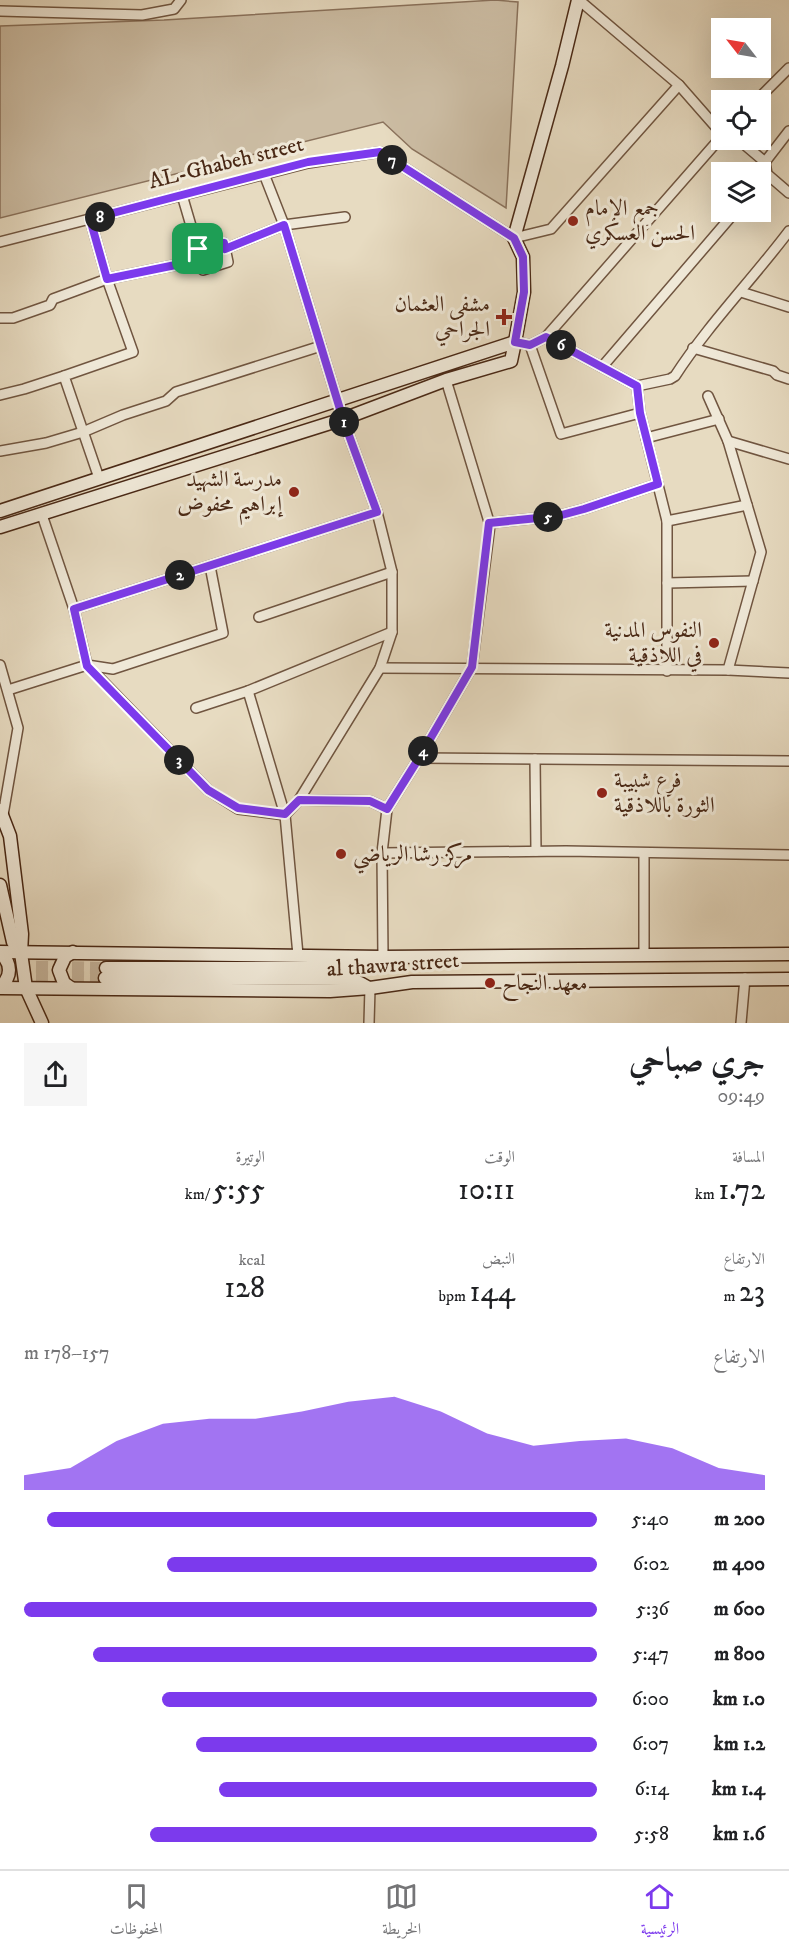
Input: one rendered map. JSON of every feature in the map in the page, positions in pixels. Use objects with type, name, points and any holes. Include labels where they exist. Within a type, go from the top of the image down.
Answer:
[{"type":"main road","points":[[0,527],[343,419],[511,360],[524,292],[523,257],[514,238],[578,0]]},
{"type":"main road","points":[[0,511],[515,342]]},
{"type":"main road","points":[[1,812],[10,836],[26,988],[42,1023]]},
{"type":"main road","points":[[0,885],[13,942],[21,953]]},
{"type":"main road","points":[[0,952],[8,962],[9,972],[6,981],[0,987]]},
{"type":"main road","name":"al thawra street","points":[[0,952],[378,957],[789,954]]},
{"type":"main road","points":[[71,988],[64,983],[59,970],[65,957],[73,952]]},
{"type":"main road","points":[[370,988],[360,982],[347,980],[106,973],[348,968],[378,957]]},
{"type":"main road","name":"al thawra street","points":[[0,987],[330,991],[412,982],[789,979]]},
{"type":"street","points":[[0,10],[142,15],[174,9],[181,0]]},
{"type":"street","points":[[578,0],[680,85],[711,122]]},
{"type":"street","points":[[767,90],[789,68]]},
{"type":"street","points":[[514,238],[552,229],[680,85]]},
{"type":"street","points":[[751,150],[765,162],[789,131]]},
{"type":"street","points":[[515,342],[530,345],[546,337],[711,148]]},
{"type":"street","name":"AL-Ghabeh street","points":[[0,242],[308,162],[380,152],[514,238]]},
{"type":"street","points":[[264,174],[284,225],[343,419],[377,512],[392,572],[392,632],[380,668],[299,800],[285,814]]},
{"type":"street","points":[[771,177],[789,193]]},
{"type":"street","points":[[182,195],[203,270],[228,262],[224,243],[198,249]]},
{"type":"street","points":[[225,249],[284,225],[345,217]]},
{"type":"street","points":[[0,395],[133,352],[107,279],[90,219]]},
{"type":"street","points":[[602,367],[726,222]]},
{"type":"street","points":[[546,337],[637,386],[675,376],[693,348],[789,231]]},
{"type":"street","points":[[0,318],[13,318],[50,305],[52,299],[107,279],[200,260]]},
{"type":"street","points":[[741,292],[789,307]]},
{"type":"street","points":[[530,345],[561,434],[640,413]]},
{"type":"street","points":[[0,451],[46,443],[83,432],[166,401],[176,392],[321,346]]},
{"type":"street","points":[[693,348],[773,371],[789,380]]},
{"type":"street","points":[[64,376],[99,478]]},
{"type":"street","points":[[378,957],[382,853],[387,809],[472,667],[489,523],[447,381]]},
{"type":"street","points":[[637,386],[640,413],[667,521],[667,671]]},
{"type":"street","points":[[708,396],[728,441],[761,552],[728,670]]},
{"type":"street","points":[[646,438],[718,419]]},
{"type":"street","points":[[728,441],[789,459]]},
{"type":"street","points":[[489,523],[558,516],[658,484]]},
{"type":"street","points":[[667,521],[747,505]]},
{"type":"street","points":[[74,609],[377,512]]},
{"type":"street","points":[[42,515],[74,609],[87,666],[208,790],[238,808],[285,814]]},
{"type":"street","points":[[8,690],[87,666],[113,669],[224,633],[210,566]]},
{"type":"street","points":[[259,617],[392,572]]},
{"type":"street","points":[[667,583],[753,581]]},
{"type":"street","points":[[196,708],[248,691],[392,632]]},
{"type":"street","points":[[0,665],[18,728],[1,812]]},
{"type":"street","points":[[380,668],[728,670],[789,673]]},
{"type":"street","points":[[248,691],[285,814],[298,955]]},
{"type":"street","points":[[419,758],[789,761]]},
{"type":"street","points":[[535,759],[536,851]]},
{"type":"street","points":[[299,800],[370,801],[387,809]]},
{"type":"street","points":[[382,853],[536,851],[789,855]]},
{"type":"street","points":[[644,853],[644,955]]},
{"type":"street","points":[[741,1023],[745,978]]},
{"type":"street","points":[[369,1023],[370,988]]},
{"type":"shaded area","points":[[495,0],[518,2],[506,208],[412,149],[383,122],[0,218],[0,26],[164,20]]},
{"type":"tunnel","points":[[0,966],[106,968]]},
{"type":"tunnel","points":[[0,976],[105,978]]},
{"type":"place","name":"جمع الإمام الحسن العسكري","points":[[573,221]]},
{"type":"place","name":"مشفى العثمان الجراحي","points":[[504,317]]},
{"type":"place","name":"مدرسة الشهيد إبراهيم محفوض","points":[[294,492]]},
{"type":"place","name":"النفوس المدنية في اللاذقية","points":[[714,643]]},
{"type":"place","name":"فرع شبيبة الثورة باللاذقية","points":[[602,793]]},
{"type":"place","name":"مركز رشا الرياضي","points":[[341,854]]},
{"type":"place","name":"معهد النجاح","points":[[490,983]]},
{"type":"route","points":[[380,152],[514,238],[523,257],[524,292],[515,342],[530,345],[546,337],[637,386],[640,413],[658,484],[558,516],[489,523],[472,667],[387,809],[370,801],[299,800],[285,814],[238,808],[208,790],[87,666],[74,609],[377,512],[343,419],[284,225],[225,249],[224,243],[198,249],[200,260],[107,279],[90,219],[308,162],[380,152]]}]
